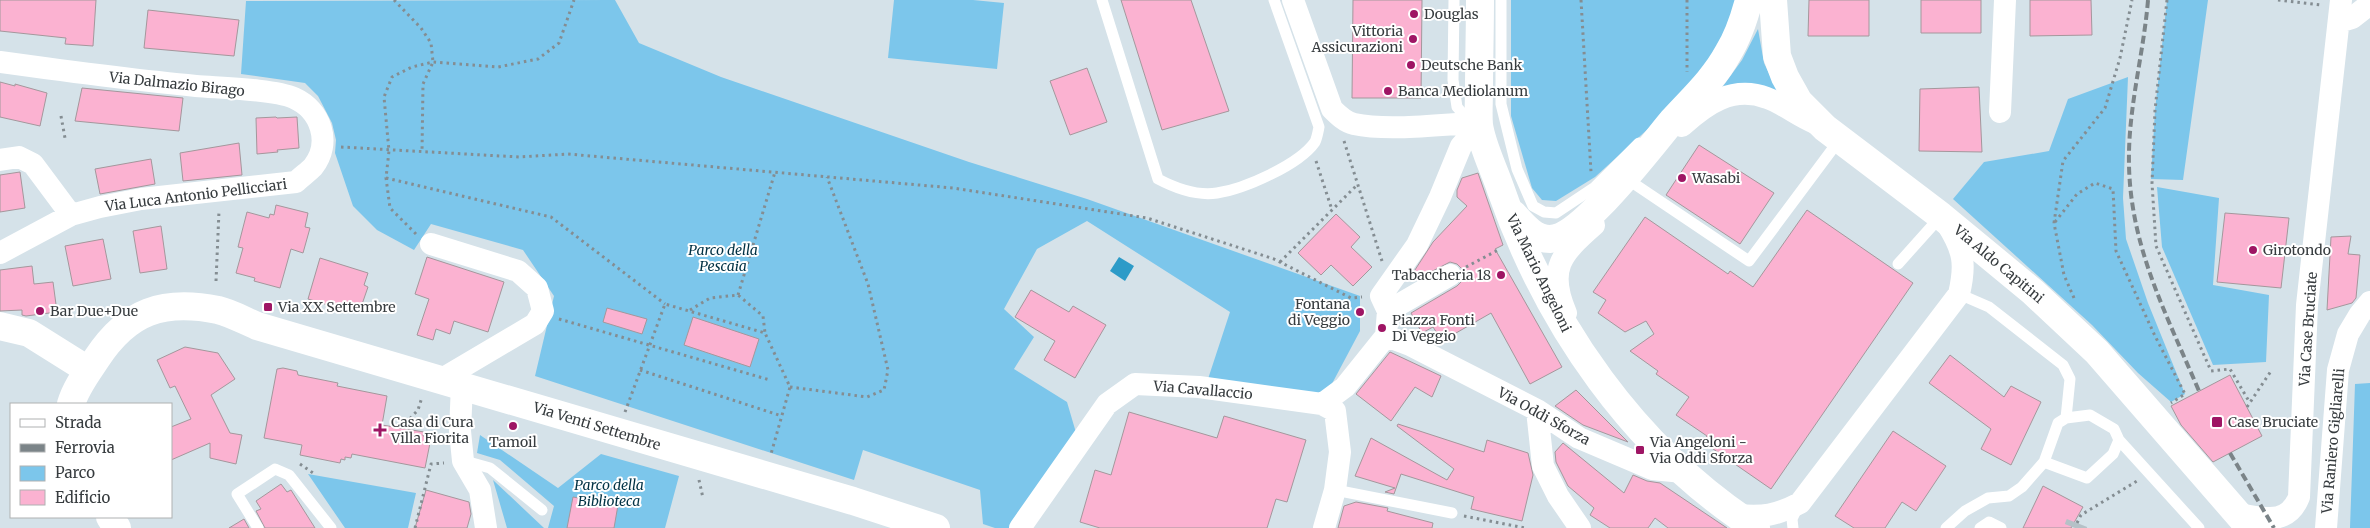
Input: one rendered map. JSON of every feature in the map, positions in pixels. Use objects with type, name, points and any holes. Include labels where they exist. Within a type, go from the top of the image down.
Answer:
[{"type":"main road","name":"Via Mario Angeloni","points":[[1480,0],[1490,51],[1475,124],[1520,239],[1553,305],[1576,346],[1631,419],[1683,472],[1746,522]]},
{"type":"main road","points":[[1508,210],[1525,228],[1540,237],[1551,239],[1563,236],[1609,196],[1713,76],[1728,53],[1742,25],[1749,0]]},
{"type":"main road","name":"Via Aldo Capitini","points":[[1773,0],[1777,56],[1784,77],[1799,102],[1832,133],[1942,216],[2034,292],[2097,352],[2244,524]]},
{"type":"main road","name":"Via Venti Settembre","points":[[71,403],[75,392],[87,378],[136,334],[156,326],[198,322],[238,327],[257,326],[444,380],[936,528]]},
{"type":"main road","points":[[0,326],[29,334],[87,378]]},
{"type":"street","points":[[1293,0],[1334,112],[1353,124],[1475,124]]},
{"type":"street","points":[[2000,112],[2005,0]]},
{"type":"street","points":[[2342,9],[2370,4]]},
{"type":"street","name":"Via Case Bruciate","points":[[2244,524],[2282,516],[2296,506],[2299,497],[2307,305],[2342,9]]},
{"type":"street","name":"Via Dalmazio Birago","points":[[0,62],[111,77],[263,92],[293,97],[311,108],[319,122],[323,145]]},
{"type":"street","points":[[1576,346],[1560,300],[1556,284],[1556,273],[1573,244],[1602,218],[1682,126],[1704,107],[1724,96],[1749,94],[1768,98],[1832,133]]},
{"type":"street","points":[[1324,528],[1335,490],[1340,452],[1329,407],[1386,336],[1386,297],[1417,245],[1440,197],[1461,146],[1475,124]]},
{"type":"street","name":"Via Luca Antonio Pellicciari","points":[[0,253],[71,215],[141,199],[296,182],[312,167],[323,145]]},
{"type":"street","points":[[0,160],[19,157],[33,164],[71,215]]},
{"type":"street","name":"Via Mario Angeloni","points":[[1746,522],[1780,514],[1800,504],[1960,294],[1964,272],[1962,252],[1942,216]]},
{"type":"street","points":[[431,244],[518,271],[537,288],[542,311],[535,324],[444,380],[460,431],[463,461],[480,490],[486,528]]},
{"type":"street","points":[[1386,297],[1450,275]]},
{"type":"street","name":"Via Raniero Gigliarelli","points":[[2326,528],[2338,370],[2348,334],[2370,302]]},
{"type":"street","name":"Via Oddi Sforza","points":[[1386,336],[1410,345],[1537,410],[1578,438],[1652,469],[1683,472]]},
{"type":"street","name":"Via Cavallaccio","points":[[1020,528],[1107,404],[1135,384],[1199,387],[1329,407]]},
{"type":"street","points":[[1537,410],[1543,466],[1558,496],[1580,528]]},
{"type":"lane","points":[[1102,0],[1158,179],[1173,187],[1216,193],[1272,174],[1301,156],[1315,141],[1320,127],[1274,0]]},
{"type":"lane","points":[[1454,0],[1453,80],[1457,106],[1475,124]]},
{"type":"lane","points":[[1501,0],[1490,51],[1507,134],[1517,169],[1533,206],[1544,212],[1555,214],[1596,187],[1651,131],[1673,120]]},
{"type":"lane","points":[[1634,183],[1749,261],[1832,133]]},
{"type":"lane","points":[[1898,264],[1942,216]]},
{"type":"lane","points":[[1960,294],[1988,307],[2063,365],[2070,379],[2066,418]]},
{"type":"lane","points":[[1946,528],[1965,511],[1988,498],[2010,496],[2022,487],[2044,462],[2058,423],[2066,418],[2090,416],[2114,429],[2119,440],[2199,528]]},
{"type":"lane","points":[[2044,462],[2087,478],[2113,454],[2119,440]]},
{"type":"lane","points":[[463,461],[490,468],[542,510]]},
{"type":"lane","points":[[258,528],[237,494],[275,469],[289,475],[331,528]]},
{"type":"lane","points":[[1335,490],[1452,513]]},
{"type":"lane","points":[[1793,528],[1792,520],[1800,504]]},
{"type":"lane","points":[[1980,528],[1989,522],[2001,528]]},
{"type":"path","points":[[394,0],[421,28],[431,43],[433,62],[423,84],[422,152]]},
{"type":"path","points":[[431,244],[422,239],[390,208],[386,178],[390,151],[384,97],[392,78],[412,67],[433,62],[498,67],[538,59],[559,44],[574,0]]},
{"type":"path","points":[[1581,0],[1592,180]]},
{"type":"path","points":[[1687,0],[1687,76]]},
{"type":"path","points":[[2078,306],[2064,275],[2054,223],[2064,162],[2105,108],[2120,58],[2132,0]]},
{"type":"path","points":[[2167,0],[2155,110],[2153,165],[2156,246],[2211,371],[2230,369],[2250,402]]},
{"type":"path","points":[[2278,0],[2342,9]]},
{"type":"path","points":[[323,145],[390,151],[519,157],[568,154],[953,188],[1147,218],[1280,262],[1351,298],[1386,297],[1358,184],[1334,112]]},
{"type":"path","points":[[61,116],[65,138]]},
{"type":"path","points":[[1316,162],[1332,210]]},
{"type":"path","points":[[738,295],[775,172]]},
{"type":"path","points":[[790,387],[867,397],[884,390],[888,370],[868,284],[827,177]]},
{"type":"path","points":[[386,178],[550,217],[665,304],[765,333]]},
{"type":"path","points":[[2054,223],[2077,194],[2095,183],[2113,189],[2116,250],[2155,336],[2185,394],[2171,402],[2170,408]]},
{"type":"path","points":[[1280,262],[1358,184]]},
{"type":"path","points":[[216,281],[220,190]]},
{"type":"path","points":[[1450,275],[1507,246]]},
{"type":"path","points":[[689,311],[710,298],[738,295],[763,316],[765,333],[790,387],[764,476]]},
{"type":"path","points":[[622,420],[665,304]]},
{"type":"path","points":[[541,314],[770,380]]},
{"type":"path","points":[[640,370],[782,416]]},
{"type":"path","points":[[2247,408],[2271,371]]},
{"type":"path","points":[[401,428],[444,380]]},
{"type":"path","points":[[415,528],[431,464]]},
{"type":"path","points":[[699,477],[703,498]]},
{"type":"path","points":[[1452,513],[1526,528]]},
{"type":"path","points":[[2077,523],[2081,515]]},
{"type":"green space","name":"Parco della Pescaia","points":[[615,0],[639,43],[721,77],[969,162],[1087,199],[1360,296],[1360,331],[1326,395],[1208,379],[1230,312],[1087,221],[1037,249],[1004,309],[1034,337],[1014,369],[1067,402],[1077,436],[1014,528],[995,528],[983,524],[980,490],[863,450],[854,480],[535,376],[554,296],[523,250],[431,224],[414,250],[377,230],[353,206],[335,153],[336,140],[332,123],[318,96],[305,83],[241,74],[246,1]]},
{"type":"green space","points":[[894,0],[973,0],[1004,3],[997,69],[888,58]]},
{"type":"green space","points":[[1511,0],[1736,0],[1733,12],[1719,44],[1700,74],[1649,128],[1595,177],[1556,201],[1542,200],[1532,188],[1511,116]]},
{"type":"green space","points":[[2167,0],[2208,0],[2183,180],[2151,179],[2155,110]]},
{"type":"green space","points":[[1758,29],[1764,63],[1779,94],[1721,89],[1742,60]]},
{"type":"green space","points":[[2128,77],[2123,198],[2126,239],[2148,303],[2185,394],[2171,402],[2138,373],[2092,325],[1953,199],[1984,162],[2049,151],[2068,99]]},
{"type":"green space","points":[[2157,187],[2219,198],[2213,285],[2269,295],[2266,362],[2213,365],[2162,247]]},
{"type":"green space","points":[[2370,383],[2370,528],[2350,528],[2355,384]]},
{"type":"green space","name":"Parco della Biblioteca","points":[[480,435],[558,488],[601,454],[679,476],[665,528],[548,528],[554,506],[500,460],[477,453]]},
{"type":"green space","points":[[308,474],[416,493],[408,528],[345,528]]},
{"type":"green space","name":"Parco della Biblioteca","points":[[493,480],[544,528],[507,528]]},
{"type":"shaded area","points":[[1119,257],[1134,266],[1125,281],[1110,271]]},
{"type":"building","points":[[0,0],[96,0],[93,46],[65,44],[66,38],[0,31]]},
{"type":"building","points":[[1121,0],[1191,0],[1229,111],[1162,130]]},
{"type":"building","points":[[1353,0],[1422,0],[1421,98],[1352,98]]},
{"type":"building","points":[[1809,0],[1869,0],[1869,36],[1808,36]]},
{"type":"building","points":[[1921,0],[1981,0],[1981,33],[1921,33]]},
{"type":"building","points":[[2030,0],[2091,0],[2092,35],[2030,36]]},
{"type":"building","points":[[148,10],[239,20],[234,56],[144,48]]},
{"type":"building","points":[[1087,68],[1107,122],[1070,135],[1050,81]]},
{"type":"building","points":[[0,82],[47,93],[40,126],[0,117]]},
{"type":"building","points":[[1979,87],[1982,152],[1919,151],[1920,89]]},
{"type":"building","points":[[82,88],[183,98],[179,131],[75,121]]},
{"type":"building","points":[[297,117],[299,148],[257,154],[256,118]]},
{"type":"building","points":[[239,143],[242,175],[183,181],[180,153]]},
{"type":"building","points":[[1699,145],[1774,193],[1740,244],[1666,195]]},
{"type":"building","points":[[151,159],[155,184],[100,194],[95,169]]},
{"type":"building","points":[[20,172],[25,208],[0,212],[0,175]]},
{"type":"building","points":[[1478,173],[1503,245],[1495,249],[1562,367],[1530,384],[1491,313],[1442,341],[1433,327],[1422,333],[1411,313],[1457,286],[1462,281],[1462,269],[1457,264],[1450,262],[1419,278],[1413,273],[1433,242],[1467,206],[1457,197],[1457,190],[1462,178]]},
{"type":"building","points":[[276,205],[308,213],[305,227],[310,228],[303,253],[291,249],[280,288],[254,281],[255,278],[236,273],[243,248],[238,247],[247,212],[269,218],[270,214],[274,215]]},
{"type":"building","points":[[1807,210],[1913,283],[1771,489],[1703,442],[1707,436],[1676,415],[1689,397],[1656,374],[1658,371],[1630,351],[1654,334],[1646,321],[1625,332],[1598,313],[1606,300],[1593,292],[1645,217],[1728,274],[1730,271],[1753,287]]},
{"type":"building","name":"Girotondo","points":[[2225,213],[2289,218],[2281,288],[2217,282]]},
{"type":"building","points":[[1336,214],[1360,237],[1351,247],[1372,267],[1353,286],[1331,265],[1321,275],[1298,253]]},
{"type":"building","points":[[161,226],[167,269],[140,273],[133,231]]},
{"type":"building","points":[[2351,236],[2348,254],[2360,255],[2356,298],[2352,303],[2327,310],[2331,237]]},
{"type":"building","points":[[103,239],[111,279],[73,286],[65,246]]},
{"type":"building","points":[[427,257],[504,282],[488,332],[454,321],[450,334],[436,329],[433,340],[417,335],[429,299],[415,294]]},
{"type":"building","points":[[320,258],[368,273],[364,285],[368,287],[360,310],[336,304],[335,307],[308,299]]},
{"type":"building","points":[[32,266],[34,284],[53,282],[57,312],[26,316],[22,315],[22,310],[0,311],[0,270]]},
{"type":"building","points":[[1031,290],[1069,312],[1073,306],[1106,325],[1075,378],[1044,360],[1055,341],[1015,317]]},
{"type":"building","points":[[607,308],[647,319],[642,334],[603,322]]},
{"type":"building","points":[[693,317],[759,339],[750,367],[684,345]]},
{"type":"building","points":[[185,347],[218,353],[235,379],[211,395],[230,433],[242,435],[236,464],[210,458],[210,443],[172,460],[172,427],[191,419],[175,386],[170,388],[157,360]]},
{"type":"building","points":[[1390,352],[1441,376],[1432,397],[1415,387],[1391,421],[1356,394]]},
{"type":"building","points":[[1950,355],[2004,397],[2011,386],[2041,402],[2011,465],[1981,449],[1991,429],[1929,383]]},
{"type":"building","points":[[283,368],[297,371],[298,375],[338,383],[337,386],[387,396],[382,425],[424,432],[423,436],[426,436],[425,442],[430,443],[425,468],[352,454],[351,458],[345,457],[345,460],[341,459],[340,463],[300,455],[302,445],[264,438],[277,369]]},
{"type":"building","name":"Case Bruciate","points":[[2230,375],[2262,436],[2213,462],[2181,425],[2171,406]]},
{"type":"building","points":[[1576,390],[1628,442],[1583,425],[1555,406]]},
{"type":"building","points":[[1129,412],[1217,438],[1224,416],[1306,440],[1287,502],[1276,499],[1267,528],[1100,528],[1080,522],[1095,470],[1111,475]]},
{"type":"building","points":[[1398,424],[1484,452],[1487,440],[1528,453],[1533,475],[1522,521],[1471,509],[1474,497],[1401,474],[1394,494],[1385,492],[1395,488],[1355,476],[1371,438],[1447,480],[1454,469],[1397,426]]},
{"type":"building","points":[[1893,431],[1946,466],[1916,511],[1902,502],[1885,528],[1854,528],[1835,516]]},
{"type":"building","points":[[1563,443],[1624,493],[1633,475],[1647,481],[1660,483],[1727,528],[1668,528],[1655,518],[1648,528],[1610,528],[1590,515],[1594,508],[1568,486],[1556,462],[1555,452]]},
{"type":"building","points":[[281,484],[287,492],[291,490],[315,528],[265,528],[256,511],[261,509],[256,501]]},
{"type":"building","points":[[2043,486],[2083,507],[2071,528],[2023,528]]},
{"type":"building","points":[[426,490],[469,502],[471,514],[467,528],[415,528]]},
{"type":"building","points":[[573,497],[618,505],[614,528],[567,528]]},
{"type":"building","points":[[1356,502],[1388,508],[1387,511],[1433,523],[1432,528],[1338,528],[1344,506]]},
{"type":"building","points":[[244,519],[249,528],[229,528]]},
{"type":"tunnel","points":[[2075,528],[2077,523]]},
{"type":"railway","points":[[2148,0],[2130,133],[2130,185],[2134,216],[2150,275],[2199,391]]},
{"type":"railway","points":[[2230,453],[2274,528]]},
{"type":"place","name":"Douglas","points":[[1414,14]]},
{"type":"place","name":"Vittoria Assicurazioni","points":[[1413,39]]},
{"type":"place","name":"Deutsche Bank","points":[[1411,65]]},
{"type":"place","name":"Banca Mediolanum","points":[[1388,91]]},
{"type":"place","name":"Wasabi","points":[[1682,178]]},
{"type":"place","name":"Girotondo","points":[[2253,250]]},
{"type":"place","name":"Tabaccheria 18","points":[[1501,275]]},
{"type":"place","name":"Via XX Settembre","points":[[268,307]]},
{"type":"place","name":"Bar Due+Due","points":[[40,311]]},
{"type":"place","name":"Fontana di Veggio","points":[[1360,312]]},
{"type":"place","name":"Piazza Fonti Di Veggio","points":[[1382,328]]},
{"type":"place","name":"Case Bruciate","points":[[2217,422]]},
{"type":"place","name":"Tamoil","points":[[513,426]]},
{"type":"place","name":"Casa di Cura Villa Fiorita","points":[[380,430]]},
{"type":"place","name":"Via Angeloni - Via Oddi Sforza","points":[[1640,450]]}]
